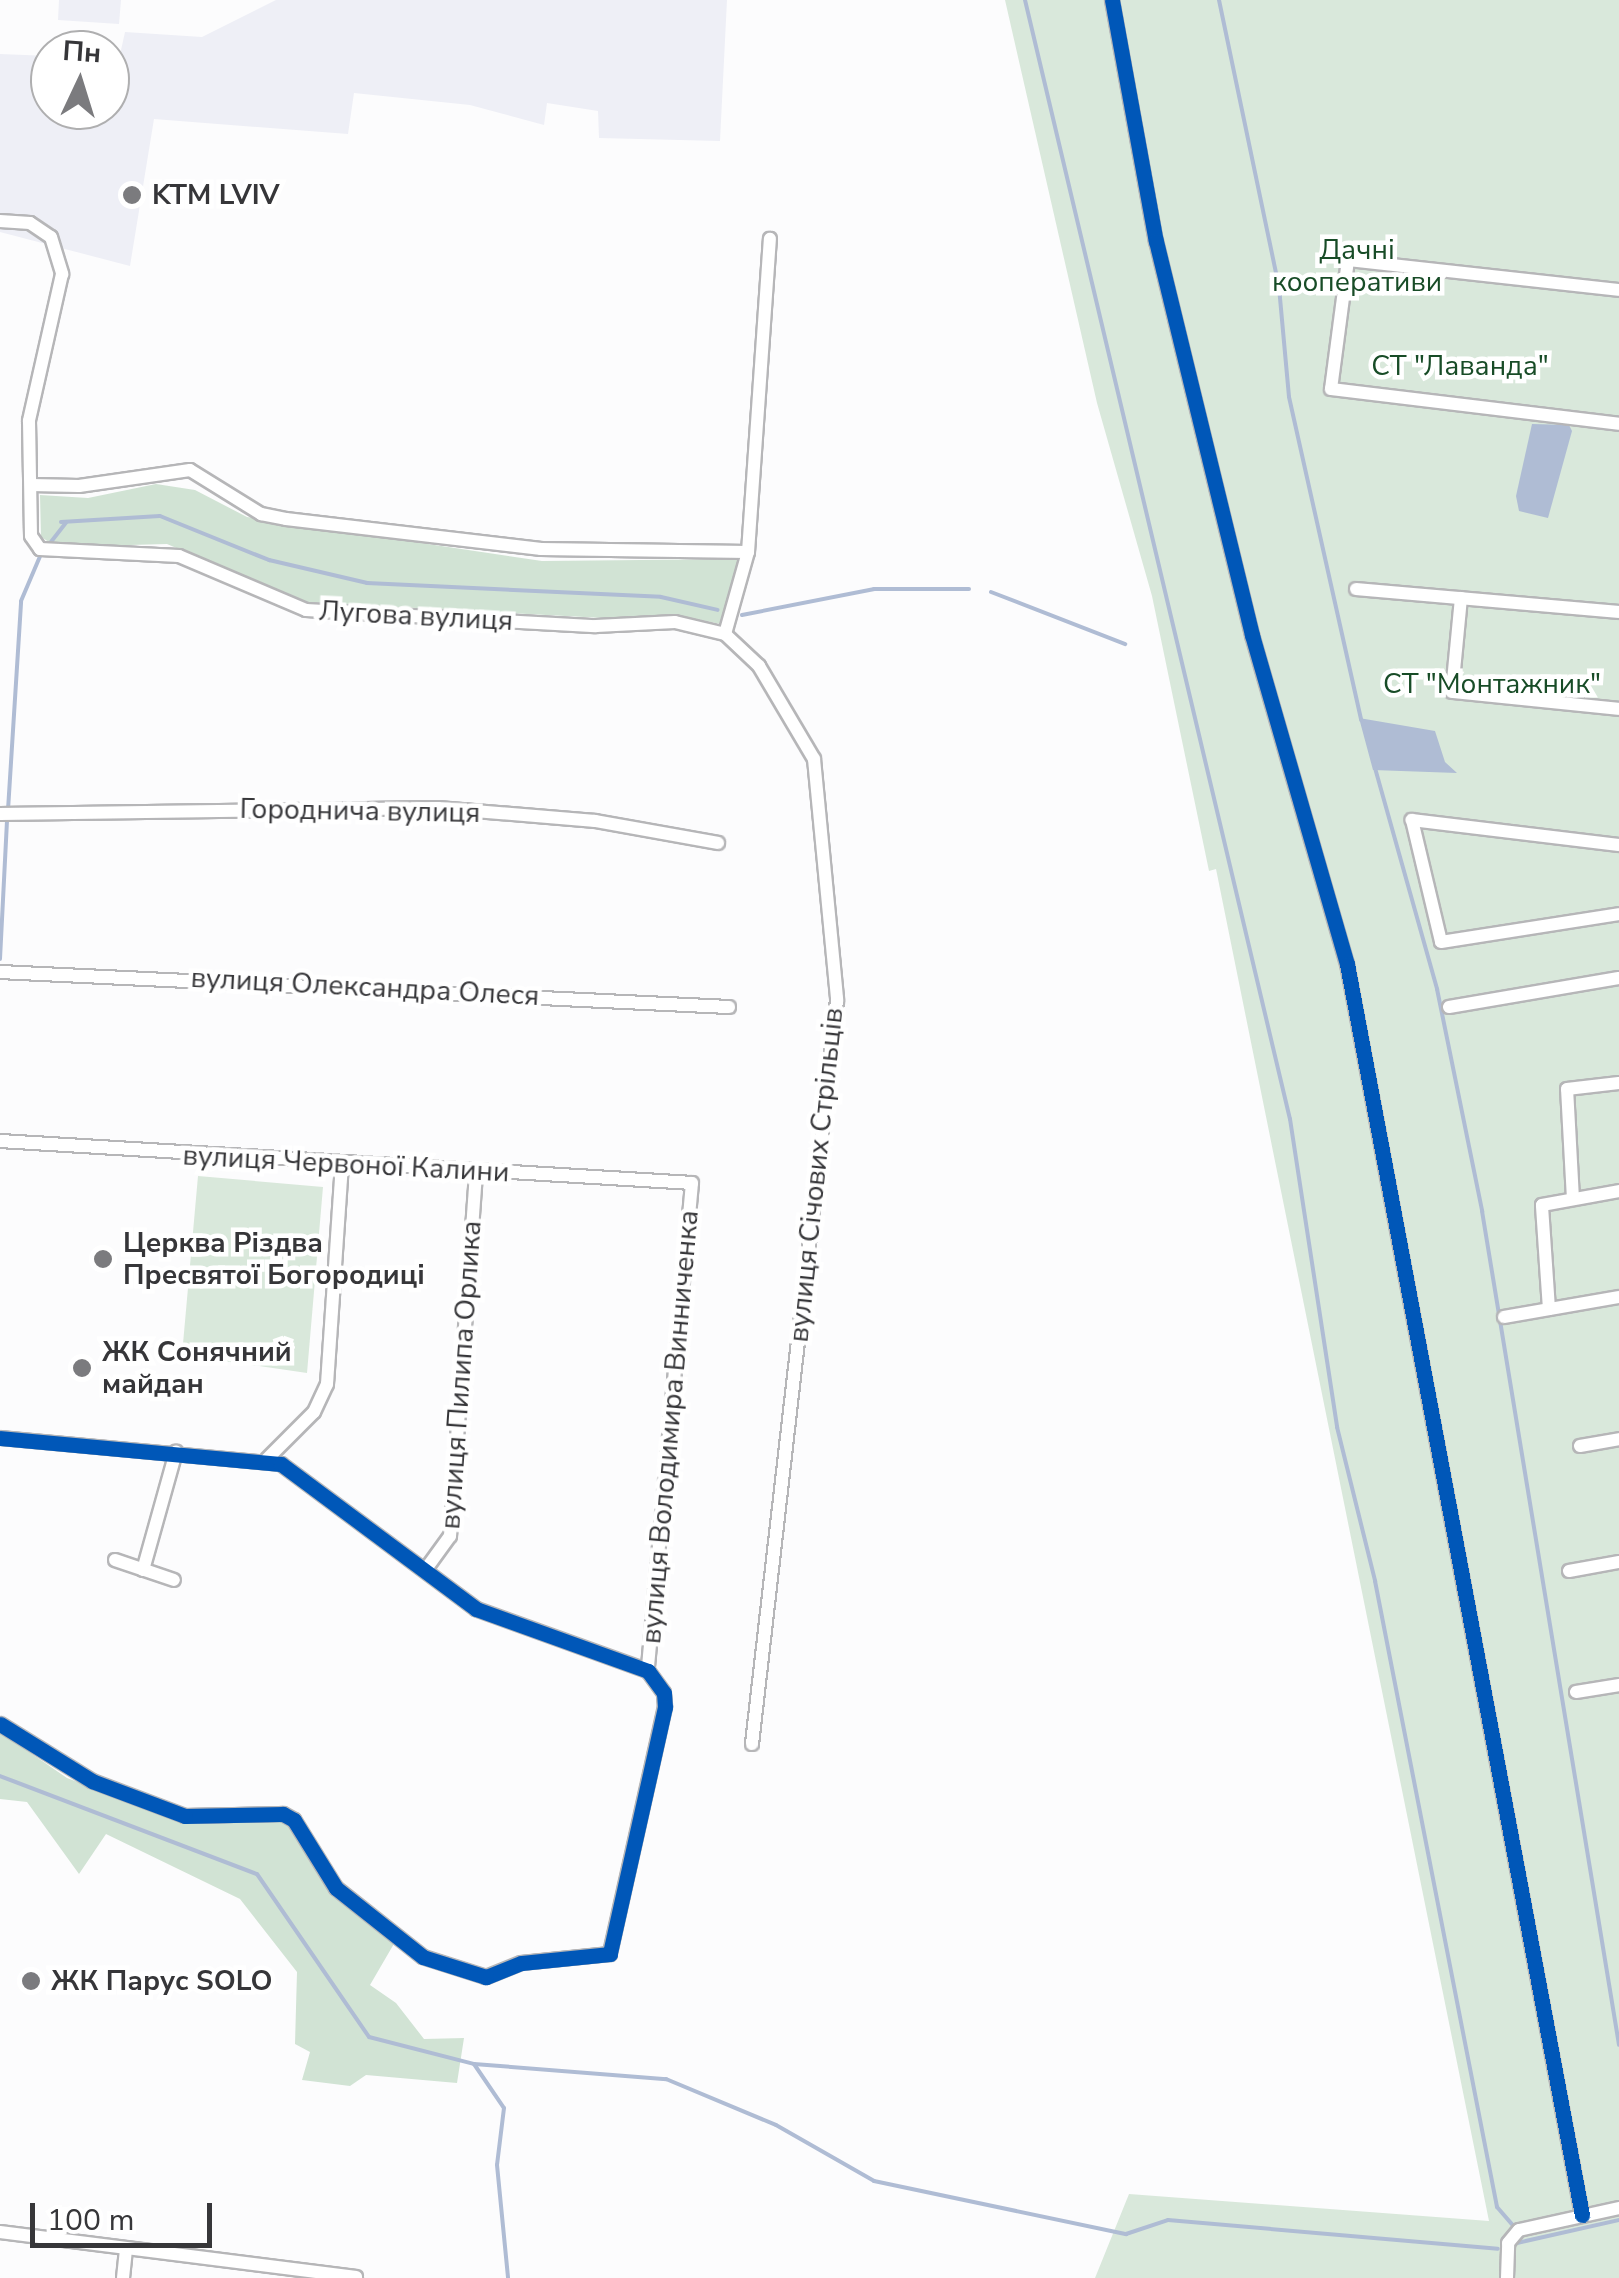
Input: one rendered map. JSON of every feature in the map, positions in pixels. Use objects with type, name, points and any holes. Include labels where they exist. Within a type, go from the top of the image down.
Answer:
[{"type":"street","points":[[1112,0],[1156,241],[1238,579],[1347,964],[1582,2215]]},
{"type":"street","name":"Лугова вулиця","points":[[0,221],[30,223],[51,237],[62,274],[34,381],[30,536],[40,549],[178,556],[306,610],[596,626],[674,622],[725,634]]},
{"type":"street","points":[[725,634],[748,552],[770,239]]},
{"type":"street","points":[[1619,290],[1348,260],[1331,388],[1619,424]]},
{"type":"street","points":[[31,485],[78,486],[190,470],[261,514],[286,519],[541,548],[748,552]]},
{"type":"street","points":[[1356,589],[1619,612]]},
{"type":"street","points":[[1461,598],[1452,692],[1619,709]]},
{"type":"street","name":"вулиця Січових Стрільців","points":[[725,634],[759,666],[814,758],[836,1000],[752,1744]]},
{"type":"street","name":"Городнича вулиця","points":[[4,814],[438,808],[595,821],[718,843]]},
{"type":"street","points":[[1619,846],[1412,820],[1441,942],[1619,914]]},
{"type":"street","name":"вулиця Олександра Олеся","points":[[0,972],[729,1007]]},
{"type":"street","points":[[1449,1006],[1619,978]]},
{"type":"street","points":[[1572,1199],[1567,1089],[1619,1082]]},
{"type":"street","name":"вулиця Червоної Калини","points":[[0,1141],[342,1165],[692,1183]]},
{"type":"street","points":[[268,1459],[314,1412],[327,1384],[342,1165]]},
{"type":"street","name":"вулиця Пилипа Орлика","points":[[426,1568],[450,1536],[476,1172]]},
{"type":"street","name":"вулиця Володимира Винниченка","points":[[648,1671],[692,1183]]},
{"type":"street","points":[[1549,1309],[1542,1204],[1619,1192]]},
{"type":"street","points":[[1504,1316],[1619,1297]]},
{"type":"street","points":[[0,1438],[268,1459],[293,1470],[476,1608],[648,1671],[664,1693],[664,1707],[610,1954],[522,1963],[486,1977],[423,1957],[336,1888],[294,1820],[283,1814],[184,1816],[92,1781],[0,1724]]},
{"type":"street","points":[[1580,1446],[1619,1439]]},
{"type":"street","points":[[143,1570],[176,1452]]},
{"type":"street","points":[[115,1560],[174,1580]]},
{"type":"street","points":[[1570,1571],[1619,1562]]},
{"type":"street","points":[[1576,1692],[1619,1684]]},
{"type":"street","points":[[1507,2278],[1508,2243],[1519,2230],[1619,2208]]},
{"type":"street","points":[[0,2232],[356,2276]]},
{"type":"street","points":[[122,2278],[126,2250]]},
{"type":"shaded area","points":[[59,0],[121,0],[119,24],[58,20]]},
{"type":"shaded area","points":[[276,0],[727,0],[720,141],[599,138],[598,111],[547,103],[544,125],[470,105],[354,93],[348,134],[154,119],[130,266],[0,232],[0,54],[30,55],[30,130],[130,130],[130,32],[202,37]]},
{"type":"green space","name":"Дачні кооперативи","points":[[1005,0],[1619,0],[1619,2278],[1095,2278],[1129,2194],[1489,2221],[1216,869],[1209,871],[1152,596],[1097,403]]},
{"type":"green space","points":[[156,484],[195,490],[247,517],[542,561],[740,559],[720,624],[678,615],[603,618],[304,602],[167,544],[57,547],[41,537],[40,495],[88,498]]},
{"type":"green space","points":[[198,1176],[323,1187],[307,1373],[182,1355]]},
{"type":"green space","points":[[0,1732],[67,1778],[190,1824],[266,1817],[290,1822],[328,1887],[395,1942],[370,1985],[396,2003],[424,2039],[464,2038],[457,2083],[366,2075],[350,2086],[302,2080],[310,2052],[295,2044],[297,1972],[240,1899],[106,1834],[79,1874],[27,1802],[0,1799]]},
{"type":"water","points":[[1532,424],[1569,425],[1572,431],[1548,518],[1519,511],[1516,496]]},
{"type":"water","points":[[1359,718],[1435,731],[1445,762],[1457,773],[1373,770]]},
{"type":"waterway","points":[[1025,0],[1290,1119],[1337,1427],[1375,1581],[1497,2207],[1512,2224]]},
{"type":"waterway","points":[[1219,0],[1279,287],[1289,397],[1361,720]]},
{"type":"waterway","points":[[61,522],[160,516],[269,560],[367,583],[661,597],[718,610]]},
{"type":"waterway","points":[[47,547],[66,523]]},
{"type":"waterway","points":[[8,810],[21,601],[41,554]]},
{"type":"waterway","points":[[742,615],[874,589],[969,589]]},
{"type":"waterway","points":[[991,592],[1125,644]]},
{"type":"waterway","points":[[1375,768],[1437,989],[1482,1211],[1619,2045]]},
{"type":"waterway","points":[[0,959],[7,819]]},
{"type":"waterway","points":[[0,1776],[257,1874],[369,2037],[474,2064],[666,2079],[776,2125],[874,2181],[1126,2234],[1168,2220],[1498,2249]]},
{"type":"waterway","points":[[474,2064],[504,2108],[497,2165],[508,2278]]},
{"type":"waterway","points":[[1517,2243],[1619,2220]]},
{"type":"cycle path","points":[[1112,0],[1156,241],[1252,635],[1347,964],[1582,2215]]},
{"type":"cycle path","points":[[0,1438],[281,1464],[476,1609],[648,1671],[664,1693],[665,1707],[610,1954],[521,1963],[486,1977],[423,1957],[336,1888],[294,1820],[283,1814],[185,1816],[92,1781],[0,1724]]},
{"type":"place","name":"KTM LVIV","points":[[132,195]]},
{"type":"place","name":"Церква Різдва Пресвятої Богородиці","points":[[103,1259]]},
{"type":"place","name":"ЖК Сонячний майдан","points":[[82,1368]]},
{"type":"place","name":"ЖК Парус SOLO","points":[[31,1981]]},
{"type":"park label","name":"СТ \"Лаванда\"","points":[[1460,366]]},
{"type":"park label","name":"СТ \"Монтажник\"","points":[[1492,684]]}]
